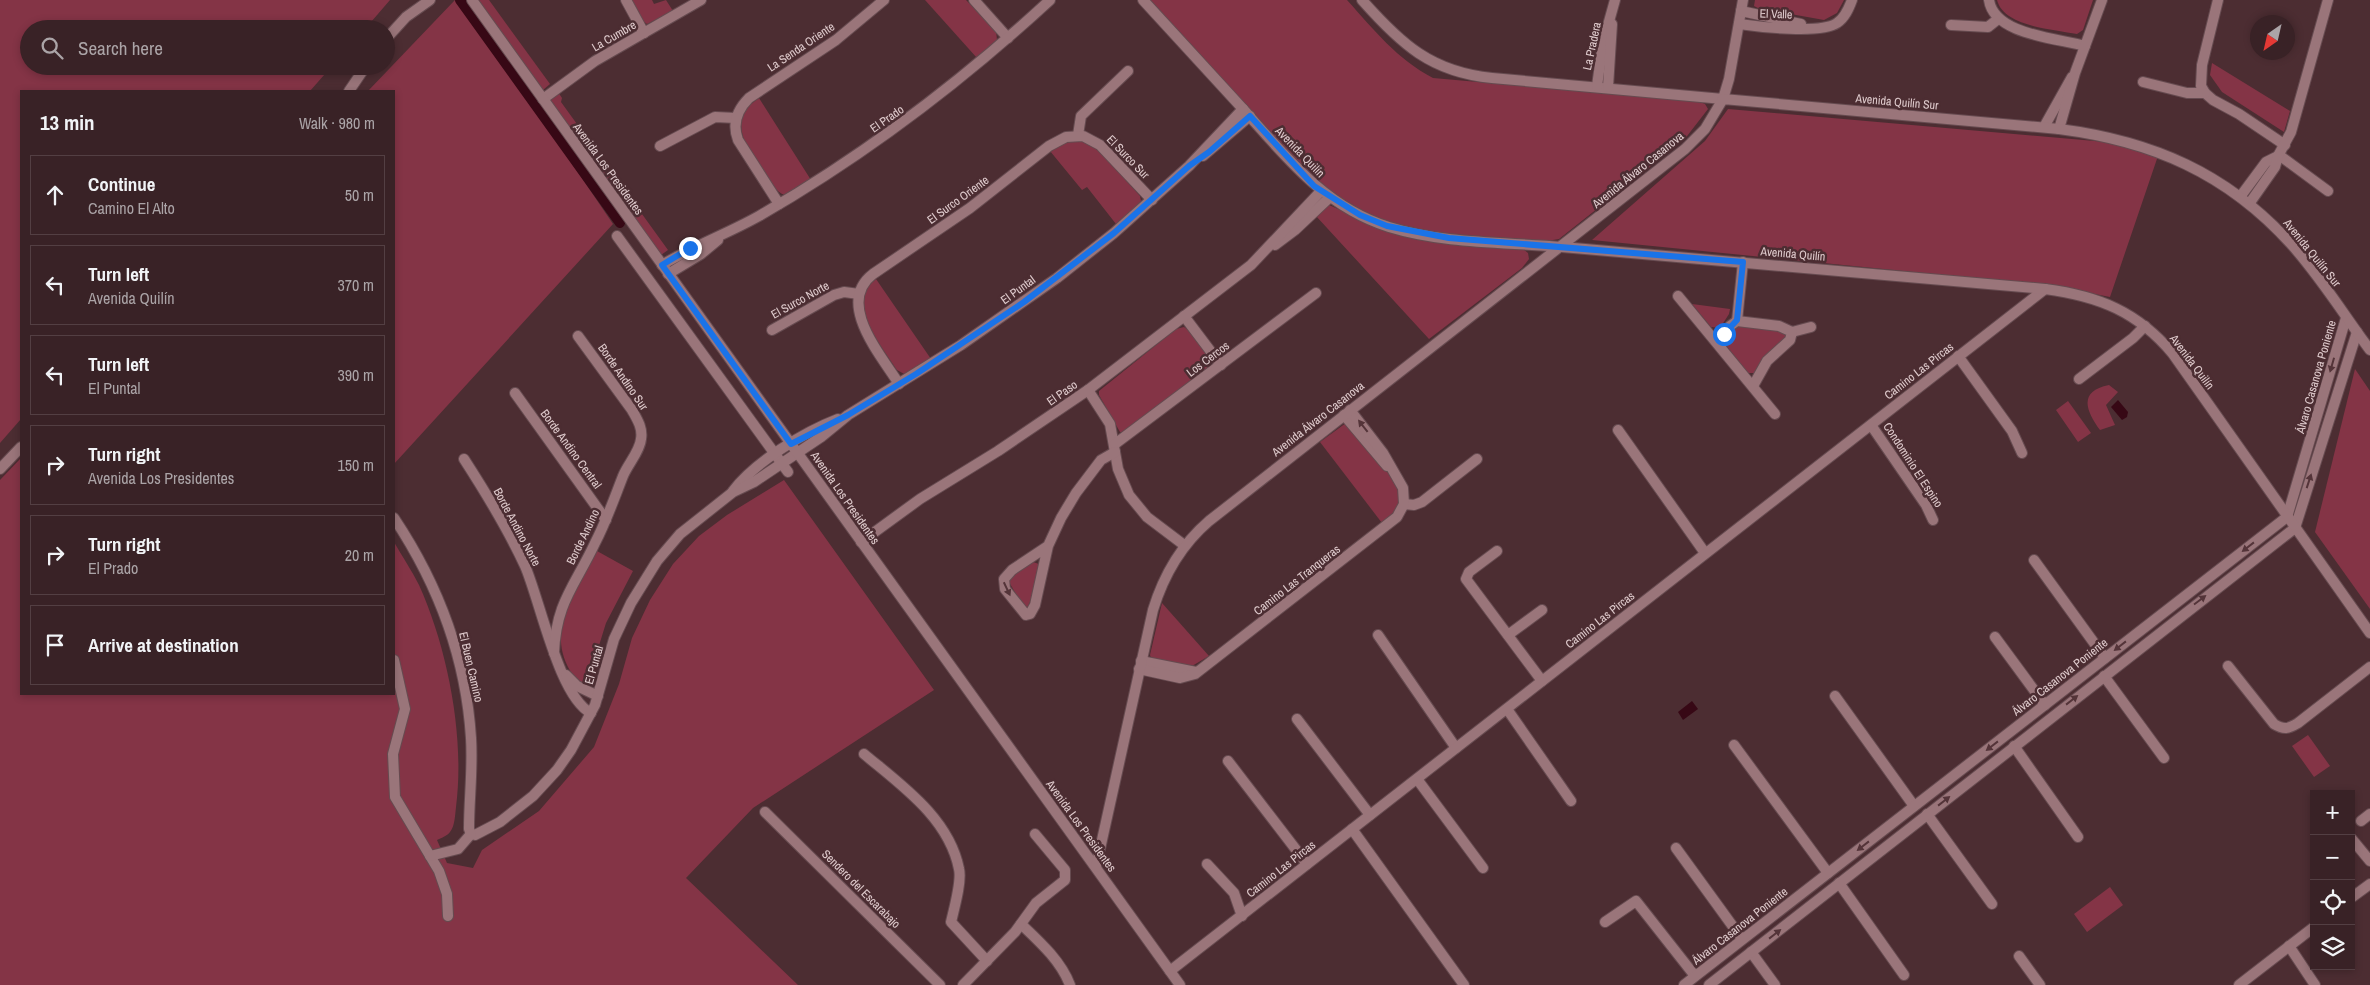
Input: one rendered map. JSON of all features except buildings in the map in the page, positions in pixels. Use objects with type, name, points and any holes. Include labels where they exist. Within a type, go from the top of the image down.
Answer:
[{"type":"street","points":[[395,29],[406,17],[430,0]]},
{"type":"street","name":"Avenida Los Presidentes","points":[[472,0],[1180,985]]},
{"type":"street","points":[[626,0],[644,33]]},
{"type":"street","name":"La Cumbre","points":[[543,99],[594,61],[701,0]]},
{"type":"street","name":"La Senda Oriente","points":[[736,118],[741,106],[749,98],[836,40],[884,0]]},
{"type":"street","points":[[974,0],[1008,38]]},
{"type":"street","name":"El Prado","points":[[668,274],[701,254],[723,236],[842,165],[908,120],[956,83],[1050,0]]},
{"type":"street","name":"Avenida Quilín","points":[[1143,0],[1298,170],[1326,194],[1373,221],[1413,233],[1449,238],[1743,262],[2071,292],[2099,300],[2123,311],[2145,326],[2167,346],[2370,633]]},
{"type":"street","name":"Avenida Quilín Sur","points":[[1362,0],[1408,47],[1426,59],[1450,70],[1480,77],[2059,128],[2106,135],[2161,152],[2206,174],[2250,204],[2292,244],[2370,350]]},
{"type":"street","name":"La Pradera","points":[[1602,87],[1615,0]]},
{"type":"street","name":"Avenida Álvaro Casanova","points":[[1096,867],[1140,665],[1160,590],[1184,545],[1209,521],[1562,247],[1692,143],[1705,129],[1723,99],[1729,80],[1743,0]]},
{"type":"street","name":"El Valle","points":[[1739,24],[1769,28],[1822,28],[1836,24],[1844,16],[1852,0]]},
{"type":"street","points":[[1989,0],[1998,20],[2012,28],[2085,46]]},
{"type":"street","points":[[2059,128],[2075,73],[2102,0]]},
{"type":"street","points":[[2218,0],[2201,70],[2201,86],[2205,93],[2285,145]]},
{"type":"street","points":[[2250,204],[2275,167],[2278,155],[2291,132],[2328,0]]},
{"type":"street","name":"El Valle","points":[[1741,11],[1812,28]]},
{"type":"street","points":[[1951,25],[1984,28],[1998,20]]},
{"type":"street","points":[[1078,136],[1081,116],[1128,70]]},
{"type":"street","points":[[2044,127],[2075,73]]},
{"type":"street","points":[[350,90],[360,75]]},
{"type":"street","points":[[2143,82],[2188,93],[2205,93]]},
{"type":"street","name":"El Puntal","points":[[733,492],[743,479],[776,454],[794,448],[899,384],[1024,302],[1107,239],[1189,166],[1209,152],[1246,113]]},
{"type":"street","points":[[660,146],[715,116],[736,118],[735,130],[738,140],[779,204]]},
{"type":"street","name":"El Surco Sur","points":[[1078,136],[1089,138],[1100,145],[1152,200]]},
{"type":"street","name":"El Surco Oriente","points":[[859,294],[869,277],[970,208],[1049,146],[1060,139],[1078,136]]},
{"type":"street","points":[[2240,197],[2266,162],[2278,155]]},
{"type":"street","points":[[2278,155],[2328,192]]},
{"type":"street","name":"El Paso","points":[[861,542],[920,500],[1004,447],[1088,390],[1251,265],[1326,194]]},
{"type":"street","points":[[617,236],[785,468]]},
{"type":"street","name":"El Prado","points":[[662,265],[699,244],[723,236]]},
{"type":"street","points":[[1718,344],[1730,326],[1737,320],[1743,262]]},
{"type":"street","name":"Camino Las Pircas","points":[[1170,970],[1242,916],[2045,289]]},
{"type":"street","name":"El Surco Norte","points":[[772,330],[834,295],[844,292],[859,294]]},
{"type":"street","name":"Los Cercos","points":[[1048,546],[1012,570],[1004,580],[1005,589],[1026,615],[1030,614],[1035,605],[1048,546],[1061,518],[1084,482],[1101,460],[1316,293]]},
{"type":"street","points":[[859,294],[857,304],[861,320],[899,384]]},
{"type":"street","points":[[1678,296],[1775,414]]},
{"type":"street","points":[[1184,316],[1222,365]]},
{"type":"street","name":"Álvaro Casanova Poniente","points":[[1684,985],[2287,517],[2346,318]]},
{"type":"street","points":[[1737,320],[1779,326],[1792,332],[1811,327]]},
{"type":"street","points":[[2080,379],[2133,338],[2145,326]]},
{"type":"street","points":[[1753,386],[1767,361],[1790,340],[1792,332]]},
{"type":"street","name":"Álvaro Casanova Poniente","points":[[1709,985],[2295,528],[2357,332]]},
{"type":"street","name":"Borde Andino Sur","points":[[578,336],[632,410],[642,435]]},
{"type":"street","points":[[1958,356],[2012,431],[2022,453]]},
{"type":"street","points":[[1088,390],[1107,418],[1121,478],[1134,502],[1155,524],[1184,545]]},
{"type":"street","name":"Borde Andino Central","points":[[515,393],[606,520]]},
{"type":"street","points":[[1347,413],[1373,452],[1393,472],[1404,488],[1404,504],[1422,502],[1478,459]]},
{"type":"street","name":"Condominio El Espino","points":[[1871,425],[1926,505],[1933,520]]},
{"type":"street","points":[[1618,430],[1705,553]]},
{"type":"street","name":"Borde Andino","points":[[554,653],[560,610],[606,520],[626,469],[639,446],[642,435]]},
{"type":"street","points":[[0,469],[20,448]]},
{"type":"street","name":"El Puntal","points":[[471,834],[480,834],[493,827],[540,789],[571,750],[598,696],[621,622],[649,572],[680,534],[733,492],[785,468],[794,448]]},
{"type":"street","name":"Borde Andino Norte","points":[[464,459],[492,504],[524,564],[554,653],[563,671]]},
{"type":"street","name":"Camino Las Tranqueras","points":[[1140,665],[1180,678],[1199,672],[1394,521],[1404,504]]},
{"type":"street","name":"El Buen Camino","points":[[395,520],[434,589],[460,666],[471,738],[469,829],[471,834]]},
{"type":"street","points":[[1497,551],[1468,572],[1466,579],[1542,681]]},
{"type":"street","points":[[2034,560],[2105,658]]},
{"type":"street","points":[[540,609],[549,614],[560,610]]},
{"type":"street","points":[[1508,635],[1542,610]]},
{"type":"street","points":[[1378,635],[1456,748]]},
{"type":"street","points":[[1995,637],[2045,705]]},
{"type":"street","points":[[395,664],[405,709],[393,754],[395,798],[440,871],[447,894],[448,916]]},
{"type":"street","points":[[2228,666],[2274,724],[2284,729],[2289,729],[2298,723],[2370,667]]},
{"type":"street","points":[[563,671],[577,686],[598,696]]},
{"type":"street","points":[[563,671],[576,700],[582,708],[591,713]]},
{"type":"street","points":[[2104,676],[2164,758]]},
{"type":"street","points":[[1835,696],[1914,806]]},
{"type":"street","points":[[1507,709],[1571,801]]},
{"type":"street","points":[[2032,714],[2041,725]]},
{"type":"street","points":[[1297,719],[1370,815]]},
{"type":"street","points":[[1734,745],[1828,873]]},
{"type":"street","points":[[2014,746],[2078,837]]},
{"type":"street","points":[[864,754],[921,803],[946,836],[960,870],[951,922],[987,961]]},
{"type":"street","points":[[1228,761],[1307,864]]},
{"type":"street","points":[[1417,779],[1483,868]]},
{"type":"street","name":"Sendero del Escarabajo","points":[[765,812],[940,985]]},
{"type":"street","points":[[1927,814],[1992,904]]},
{"type":"street","points":[[2361,821],[2370,814]]},
{"type":"street","points":[[1352,829],[1464,985]]},
{"type":"street","points":[[430,856],[458,849],[471,834]]},
{"type":"street","points":[[963,985],[1020,924],[1036,903],[1066,878],[1065,870],[1035,834]]},
{"type":"street","points":[[2355,843],[2370,861]]},
{"type":"street","points":[[1676,848],[1742,939]]},
{"type":"street","points":[[1207,864],[1234,893],[1242,916]]},
{"type":"street","points":[[1839,884],[1904,975]]},
{"type":"street","points":[[2355,895],[2370,884]]},
{"type":"street","points":[[1605,922],[1636,901],[1695,976]]},
{"type":"street","points":[[1783,908],[1792,920]]},
{"type":"street","points":[[1020,924],[1038,940],[1061,967],[1070,985]]},
{"type":"street","points":[[2239,985],[2310,930]]},
{"type":"street","points":[[2289,946],[2316,985]]},
{"type":"street","points":[[1751,952],[1775,985]]},
{"type":"street","points":[[2019,956],[2040,985]]},
{"type":"shaded area","points":[[0,0],[390,0],[373,20],[20,20],[20,75],[324,75],[311,90],[20,90],[20,420],[0,443]]},
{"type":"shaded area","points":[[455,0],[461,0],[613,224],[395,463],[395,90],[369,90],[383,75],[395,75],[395,63]]},
{"type":"shaded area","points":[[478,0],[489,0],[550,84],[543,90]]},
{"type":"shaded area","points":[[631,0],[652,0],[654,4],[666,0],[673,11],[647,24],[643,21]]},
{"type":"shaded area","points":[[925,0],[966,0],[996,31],[997,40],[977,58]]},
{"type":"shaded area","points":[[1150,0],[1347,0],[1397,53],[1433,78],[1700,102],[1705,104],[1708,109],[1684,140],[1559,239],[1547,241],[1469,236],[1412,228],[1370,215],[1348,203],[1309,173]]},
{"type":"shaded area","points":[[1755,0],[1844,0],[1837,13],[1824,20],[1758,8],[1754,6]]},
{"type":"shaded area","points":[[1997,0],[2093,0],[2083,30],[2077,34],[2043,28],[2019,21],[2001,9]]},
{"type":"shaded area","points":[[2212,63],[2290,111],[2284,132],[2222,92],[2210,75]]},
{"type":"shaded area","points":[[558,92],[562,98],[561,102],[668,250],[661,255],[549,98]]},
{"type":"shaded area","points":[[759,98],[811,180],[785,195],[779,192],[771,182],[751,153],[742,134],[743,115]]},
{"type":"shaded area","points":[[1728,109],[2129,144],[2160,150],[2110,297],[2054,286],[1592,240],[1705,141]]},
{"type":"shaded area","points":[[1068,141],[1084,141],[1099,150],[1140,196],[1141,201],[1136,208],[1116,224],[1087,187],[1082,190],[1050,151]]},
{"type":"shaded area","points":[[1329,205],[1356,217],[1523,249],[1528,253],[1529,259],[1522,268],[1429,339],[1316,216]]},
{"type":"shaded area","points":[[876,279],[931,359],[906,375],[897,370],[875,337],[865,312],[864,300],[867,289]]},
{"type":"shaded area","points":[[1692,304],[1730,309],[1729,314],[1720,328],[1711,327]]},
{"type":"shaded area","points":[[1737,326],[1777,329],[1785,333],[1785,338],[1766,355],[1754,373],[1748,373],[1725,344],[1726,336]]},
{"type":"shaded area","points":[[1184,327],[1197,339],[1205,350],[1211,365],[1124,432],[1120,432],[1099,395],[1099,391],[1176,329]]},
{"type":"shaded area","points":[[2355,369],[2370,391],[2370,609],[2315,532]]},
{"type":"shaded area","points":[[2109,385],[2118,392],[2106,405],[2115,425],[2100,430],[2091,416],[2088,403],[2089,397],[2099,388]]},
{"type":"shaded area","points":[[2118,400],[2128,412],[2127,417],[2122,420],[2111,407]]},
{"type":"shaded area","points":[[2068,401],[2091,433],[2078,442],[2056,410]]},
{"type":"shaded area","points":[[1346,423],[1399,486],[1399,504],[1394,512],[1382,523],[1320,442]]},
{"type":"shaded area","points":[[20,459],[20,695],[395,695],[395,544],[419,585],[429,610],[446,665],[452,694],[458,752],[456,807],[452,830],[437,840],[447,863],[473,868],[482,850],[539,811],[594,747],[619,684],[632,638],[650,600],[673,564],[699,536],[727,515],[784,480],[934,690],[753,808],[686,878],[798,985],[0,985],[0,480]]},
{"type":"shaded area","points":[[597,551],[633,571],[606,623],[588,681],[579,683],[568,666],[562,649],[561,632],[570,600]]},
{"type":"shaded area","points":[[1033,562],[1039,564],[1034,594],[1027,608],[1023,606],[1009,582],[1011,576]]},
{"type":"shaded area","points":[[1162,603],[1209,656],[1192,666],[1152,660],[1150,655]]},
{"type":"shaded area","points":[[1692,701],[1698,709],[1683,720],[1678,712]]},
{"type":"shaded area","points":[[2308,735],[2330,766],[2314,777],[2292,746]]},
{"type":"shaded area","points":[[2110,887],[2123,905],[2087,932],[2074,914]]},
{"type":"waterway","points":[[460,0],[620,223]]},
{"type":"route","points":[[690,248],[662,265],[791,444],[834,420],[848,415],[916,374],[1024,302],[1114,233],[1189,166],[1219,144],[1250,116],[1287,159],[1314,186],[1360,215],[1400,230],[1449,238],[1743,262],[1737,320],[1724,334]]}]
